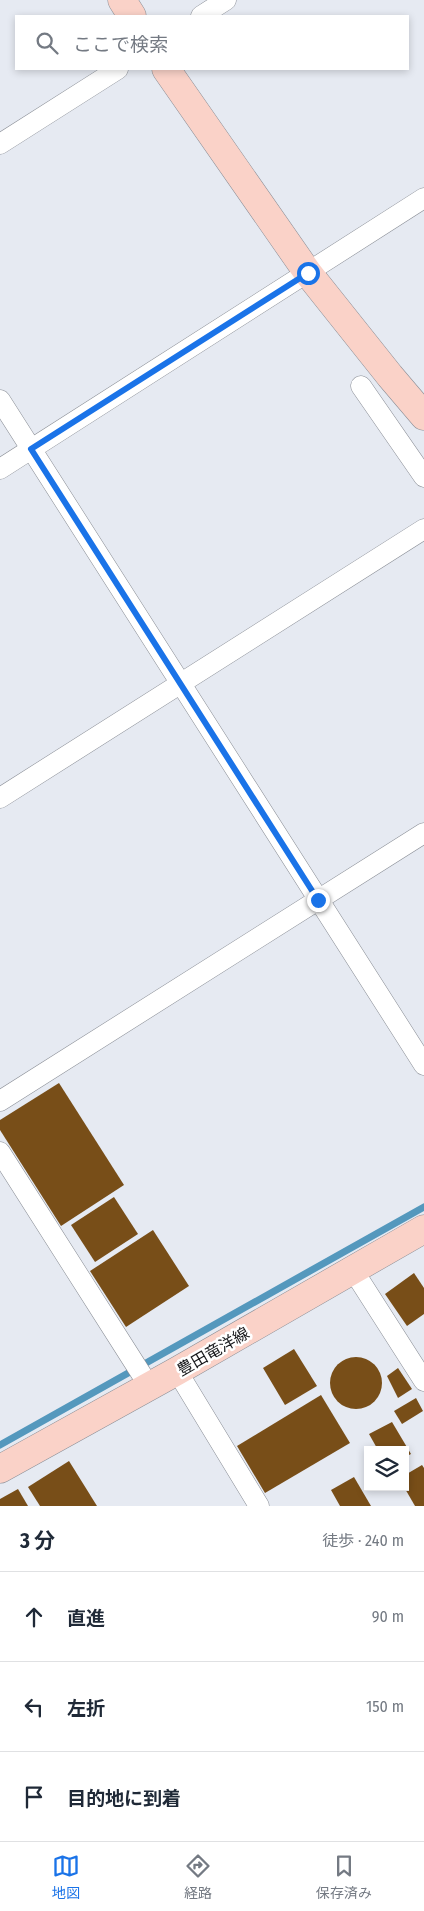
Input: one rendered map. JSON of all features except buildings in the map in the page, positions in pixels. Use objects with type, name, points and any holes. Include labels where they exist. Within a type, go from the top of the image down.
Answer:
[{"type":"main road","points":[[122,0],[131,15]]},
{"type":"main road","points":[[167,70],[308,273],[424,416]]},
{"type":"main road","name":"豊田竜洋線","points":[[0,1469],[177,1371],[424,1229]]},
{"type":"street","points":[[202,15],[226,0]]},
{"type":"street","points":[[0,144],[116,70]]},
{"type":"street","points":[[0,469],[424,198]]},
{"type":"street","points":[[361,386],[424,477]]},
{"type":"street","points":[[0,400],[424,1066]]},
{"type":"street","points":[[0,798],[424,529]]},
{"type":"street","points":[[0,1101],[424,833]]},
{"type":"street","points":[[0,1152],[149,1386]]},
{"type":"street","points":[[354,1270],[424,1381]]},
{"type":"street","points":[[177,1371],[259,1506]]},
{"type":"waterway","points":[[0,1445],[424,1207]]},
{"type":"route","points":[[308,273],[31,449],[318,900]]}]
